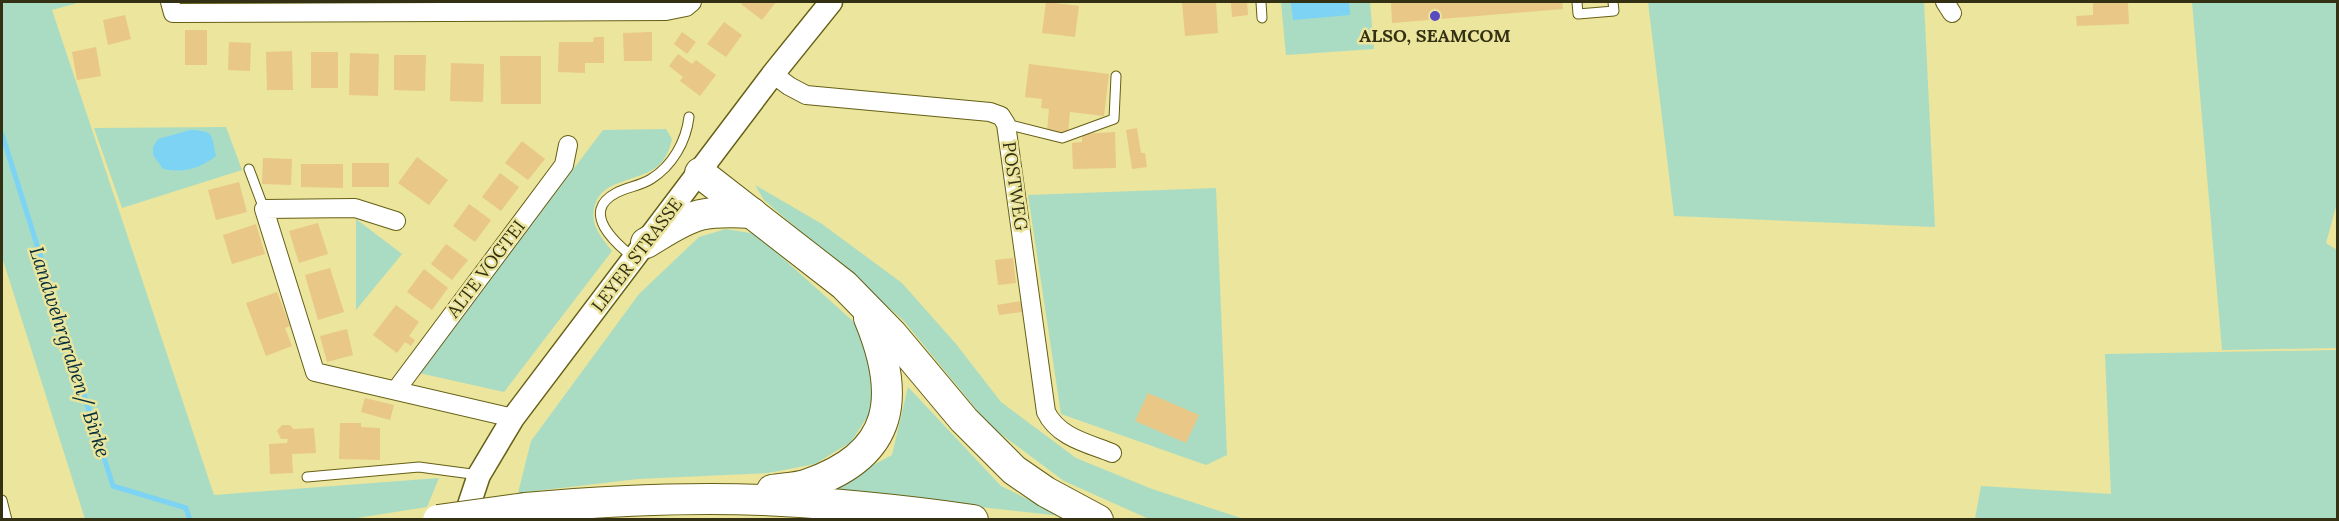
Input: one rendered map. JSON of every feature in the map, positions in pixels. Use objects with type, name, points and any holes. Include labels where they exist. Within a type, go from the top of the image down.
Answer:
[{"type":"highway","points":[[700,173],[843,285],[899,342],[964,420],[1014,470],[1055,497],[1098,519]]},
{"type":"highway","points":[[640,250],[679,223],[700,215],[726,212],[752,213]]},
{"type":"highway","points":[[712,499],[807,484],[841,469],[867,450],[884,424],[888,389],[882,350],[865,307]]},
{"type":"highway","points":[[438,519],[608,501],[712,499],[866,507],[973,519]]},
{"type":"street","points":[[170,2],[173,13],[265,7],[666,11],[686,7],[692,2]]},
{"type":"street","name":"LEYER STRASSE","points":[[464,519],[479,475],[513,418],[773,74],[831,2]]},
{"type":"street","name":"POSTWEG","points":[[773,74],[789,87],[806,95],[990,112],[1001,116],[1006,124],[1046,412],[1059,430],[1112,453]]},
{"type":"street","name":"ALTE VOGTEI","points":[[396,390],[564,165],[568,145]]},
{"type":"street","points":[[396,221],[355,208],[264,209],[315,372],[513,418]]},
{"type":"lane","points":[[1261,2],[1262,18]]},
{"type":"lane","points":[[1577,2],[1578,14],[1614,11],[1613,2]]},
{"type":"lane","points":[[1006,124],[1062,138],[1114,119],[1116,76]]},
{"type":"lane","points":[[640,250],[607,232],[600,211],[605,201],[615,193],[650,180],[664,168],[676,155],[685,138],[689,117]]},
{"type":"lane","points":[[249,169],[264,209]]},
{"type":"lane","points":[[307,477],[419,467],[479,475]]},
{"type":"lane","points":[[2,500],[7,519]]},
{"type":"green space","points":[[2,2],[81,2],[52,10],[214,495],[439,478],[427,507],[344,520],[85,519],[2,257]]},
{"type":"green space","points":[[1281,2],[1370,2],[1374,49],[1286,55]]},
{"type":"green space","points":[[1648,2],[1924,2],[1935,227],[1674,216]]},
{"type":"green space","points":[[2192,2],[2337,2],[2337,203],[2326,243],[2337,250],[2337,348],[2222,350]]},
{"type":"green space","points":[[226,127],[242,170],[122,208],[94,128]]},
{"type":"green space","points":[[666,129],[672,139],[668,152],[660,164],[652,170],[614,185],[599,196],[593,218],[600,235],[612,251],[504,392],[419,373],[603,130]]},
{"type":"green space","points":[[755,185],[822,224],[902,283],[956,344],[1001,402],[1076,458],[1152,489],[1244,519],[1149,519],[1064,481],[990,426],[903,320],[764,200]]},
{"type":"green space","points":[[1216,188],[1227,455],[1206,465],[1061,414],[1028,195]]},
{"type":"green space","points":[[356,219],[402,254],[356,310]]},
{"type":"green space","points":[[726,229],[756,234],[855,323],[872,367],[871,411],[851,442],[815,464],[768,473],[638,479],[518,493],[531,441],[639,294],[699,237]]},
{"type":"green space","points":[[2337,350],[2337,519],[1975,519],[1981,486],[2111,494],[2105,354]]},
{"type":"green space","points":[[908,387],[1001,486],[1062,516],[826,490],[892,455]]},
{"type":"water","points":[[1291,2],[1349,2],[1350,15],[1293,20]]},
{"type":"water","points":[[190,130],[204,131],[210,135],[216,156],[191,169],[163,169],[153,155],[153,147],[158,139]]},
{"type":"building","points":[[743,2],[776,2],[762,20],[741,4]]},
{"type":"building","points":[[1046,2],[1079,6],[1075,37],[1042,33]]},
{"type":"building","points":[[1182,2],[1216,2],[1218,33],[1185,36]]},
{"type":"building","points":[[1231,2],[1247,2],[1248,15],[1232,17]]},
{"type":"building","name":"ALSO, SEAMCOM","points":[[1391,2],[1562,2],[1563,9],[1392,23]]},
{"type":"building","points":[[2093,2],[2128,2],[2129,24],[2077,26],[2076,16],[2093,15]]},
{"type":"building","points":[[125,15],[131,39],[108,45],[103,20]]},
{"type":"building","points":[[724,22],[742,35],[726,57],[707,44]]},
{"type":"building","points":[[185,30],[207,30],[207,65],[185,65]]},
{"type":"building","points":[[652,32],[652,61],[624,61],[623,33]]},
{"type":"building","points":[[682,32],[696,42],[687,54],[674,44]]},
{"type":"building","points":[[594,37],[604,37],[604,63],[585,63],[585,73],[558,72],[559,42],[593,42]]},
{"type":"building","points":[[229,42],[251,43],[250,71],[228,70]]},
{"type":"building","points":[[96,47],[101,76],[77,80],[72,52]]},
{"type":"building","points":[[292,51],[293,90],[267,90],[266,52]]},
{"type":"building","points":[[311,52],[338,52],[338,88],[311,88]]},
{"type":"building","points":[[350,53],[379,54],[378,96],[349,95]]},
{"type":"building","points":[[678,54],[692,64],[696,60],[716,75],[700,96],[680,81],[683,77],[669,66]]},
{"type":"building","points":[[394,55],[426,55],[425,91],[394,90]]},
{"type":"building","points":[[500,56],[541,56],[541,104],[501,104]]},
{"type":"building","points":[[451,63],[484,64],[483,102],[450,101]]},
{"type":"building","points":[[1029,64],[1109,74],[1104,116],[1070,112],[1068,134],[1047,131],[1049,109],[1041,108],[1042,99],[1025,97]]},
{"type":"building","points":[[1137,128],[1141,153],[1145,153],[1147,167],[1132,169],[1126,130]]},
{"type":"building","points":[[1115,132],[1116,168],[1073,169],[1072,143],[1082,142],[1082,134]]},
{"type":"building","points":[[522,141],[545,159],[528,180],[505,163]]},
{"type":"building","points":[[417,157],[448,180],[429,205],[398,183]]},
{"type":"building","points":[[263,158],[292,159],[291,185],[262,184]]},
{"type":"building","points":[[352,163],[389,163],[389,187],[352,187]]},
{"type":"building","points":[[301,164],[343,164],[343,188],[301,187]]},
{"type":"building","points":[[500,173],[519,187],[501,211],[482,197]]},
{"type":"building","points":[[239,182],[247,212],[216,220],[208,190]]},
{"type":"building","points":[[469,204],[491,220],[475,242],[453,226]]},
{"type":"building","points":[[318,223],[328,254],[299,263],[289,231]]},
{"type":"building","points":[[256,224],[265,254],[232,264],[223,235]]},
{"type":"building","points":[[446,244],[468,260],[452,280],[431,264]]},
{"type":"building","points":[[1013,258],[1016,283],[998,285],[995,260]]},
{"type":"building","points":[[330,268],[344,312],[318,320],[305,275]]},
{"type":"building","points":[[424,269],[448,288],[432,310],[407,292]]},
{"type":"building","points":[[277,292],[290,326],[285,328],[292,346],[266,356],[246,303]]},
{"type":"building","points":[[1028,300],[1029,311],[999,315],[997,305]]},
{"type":"building","points":[[396,305],[419,322],[409,336],[415,340],[411,346],[405,342],[397,353],[373,335]]},
{"type":"building","points":[[347,329],[353,355],[327,362],[320,336]]},
{"type":"building","points":[[1148,393],[1199,415],[1186,443],[1135,421]]},
{"type":"building","points":[[365,398],[394,405],[390,420],[361,412]]},
{"type":"building","points":[[340,423],[361,423],[361,427],[380,428],[380,460],[339,459]]},
{"type":"building","points":[[282,425],[290,425],[293,429],[314,428],[316,453],[292,454],[293,473],[270,474],[269,444],[287,443],[288,439],[281,439],[277,431]]},
{"type":"waterway","name":"Landwehrgraben/ Birke","points":[[2,134],[113,486],[186,508],[190,520]]},
{"type":"place","name":"ALSO, SEAMCOM","points":[[1435,16]]}]
